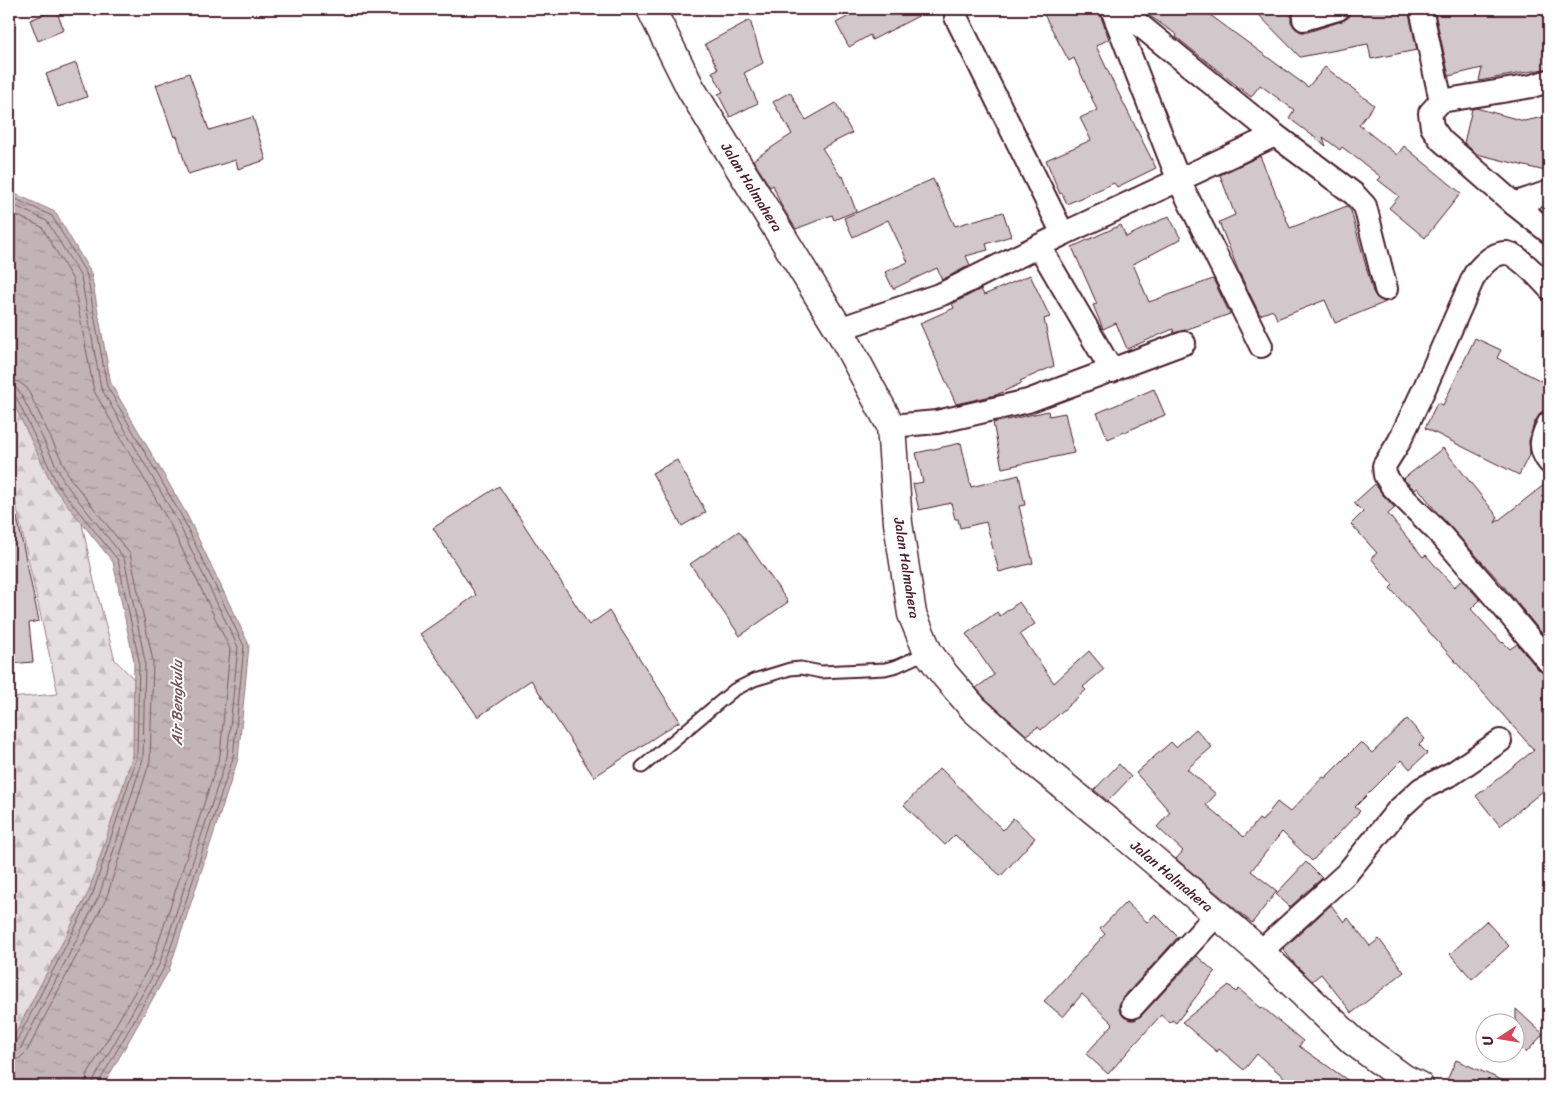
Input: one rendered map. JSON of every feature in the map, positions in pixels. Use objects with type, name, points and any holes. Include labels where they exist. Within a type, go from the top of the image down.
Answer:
[{"type":"main road","name":"Jalan Halmahera","points":[[651,9],[691,89],[839,329],[891,426],[898,522],[912,614],[928,652],[974,709],[1027,756],[1217,914],[1260,952],[1353,1042],[1403,1078],[1419,1086]]},
{"type":"street","points":[[956,9],[956,17],[1063,234]]},
{"type":"street","points":[[1112,9],[1179,181],[1260,346]]},
{"type":"street","points":[[1120,9],[1275,135],[1354,194],[1365,206],[1386,290]]},
{"type":"street","points":[[1304,19],[1338,9]]},
{"type":"street","points":[[1421,9],[1441,102]]},
{"type":"street","points":[[1549,81],[1532,86],[1441,102],[1430,113],[1432,127],[1441,140],[1549,232]]},
{"type":"street","points":[[839,329],[942,294],[1063,234],[1275,135]]},
{"type":"street","points":[[1514,204],[1549,192]]},
{"type":"street","points":[[1039,246],[1112,371]]},
{"type":"street","points":[[1549,288],[1542,278],[1516,257],[1508,253],[1501,254],[1484,262],[1475,274],[1399,442],[1384,466],[1385,475],[1392,486],[1500,602],[1549,662]]},
{"type":"street","points":[[891,426],[937,422],[1028,401],[1184,343]]},
{"type":"street","points":[[1549,423],[1541,446],[1543,454],[1549,462]]},
{"type":"street","points":[[1260,952],[1347,873],[1398,810],[1420,789],[1453,773],[1500,741]]},
{"type":"street","points":[[1132,1007],[1217,914]]},
{"type":"lane","points":[[642,767],[734,690],[754,680],[796,669],[821,672],[885,668],[897,666],[928,652]]},
{"type":"green space","points":[[9,351],[79,509],[94,581],[115,660],[169,714],[20,1086],[9,1086],[9,698],[58,694],[9,473]]},
{"type":"water","name":"Air Bengkulu","points":[[9,191],[55,212],[91,273],[111,384],[187,515],[249,645],[238,759],[169,970],[103,1086],[9,1086],[9,1046],[89,891],[133,755],[134,661],[113,562],[54,488],[9,394]]},
{"type":"building","points":[[858,9],[932,9],[872,40],[870,35],[849,47],[836,23],[858,11]]},
{"type":"building","points":[[1041,9],[1098,9],[1109,39],[1096,46],[1156,168],[1117,187],[1114,183],[1067,204],[1062,193],[1060,194],[1046,160],[1091,140],[1080,118],[1097,110],[1074,58],[1069,61]]},
{"type":"building","points":[[1140,9],[1202,9],[1308,87],[1325,67],[1374,105],[1359,125],[1397,155],[1404,146],[1461,193],[1425,238],[1389,208],[1399,196],[1378,180],[1381,177],[1342,147],[1340,150],[1323,137],[1326,146],[1289,118],[1294,110],[1260,85],[1251,97],[1176,37],[1177,35]]},
{"type":"building","points":[[1253,9],[1296,9],[1291,15],[1291,22],[1301,32],[1308,32],[1348,18],[1351,9],[1408,9],[1417,50],[1371,59],[1368,44],[1300,57]]},
{"type":"building","points":[[1434,9],[1549,9],[1549,68],[1479,81],[1482,68],[1449,76]]},
{"type":"building","points":[[56,10],[64,30],[38,41],[30,20]]},
{"type":"building","points":[[750,20],[763,63],[744,73],[758,103],[730,117],[718,94],[723,92],[712,72],[718,69],[705,44]]},
{"type":"building","points":[[76,63],[87,97],[58,107],[46,74]]},
{"type":"building","points":[[189,73],[209,130],[253,117],[266,160],[238,169],[236,160],[188,174],[177,136],[174,137],[156,85]]},
{"type":"building","points":[[790,92],[806,120],[836,103],[852,133],[822,148],[841,177],[843,176],[856,211],[834,220],[832,215],[796,229],[781,205],[773,185],[770,187],[753,160],[792,134],[773,102]]},
{"type":"building","points":[[1476,108],[1524,121],[1549,116],[1549,172],[1477,154],[1464,143],[1472,109]]},
{"type":"building","points":[[1260,156],[1290,228],[1347,206],[1351,211],[1373,292],[1377,298],[1386,302],[1335,323],[1325,300],[1277,319],[1273,310],[1260,315],[1238,270],[1219,222],[1235,215],[1220,175]]},
{"type":"building","points":[[933,179],[955,226],[1003,212],[1011,236],[986,244],[988,250],[966,256],[970,265],[942,280],[937,268],[893,289],[885,272],[908,262],[888,220],[853,237],[844,218]]},
{"type":"building","points":[[1169,216],[1181,239],[1133,264],[1149,302],[1213,279],[1230,314],[1174,333],[1173,329],[1127,349],[1116,323],[1103,329],[1093,305],[1097,304],[1072,247],[1121,225],[1126,237]]},
{"type":"building","points":[[1030,275],[1050,317],[1044,319],[1054,366],[1020,381],[1022,383],[996,395],[956,404],[920,323],[954,308],[952,304],[981,289],[984,295]]},
{"type":"building","points":[[1475,338],[1501,350],[1497,358],[1549,385],[1549,410],[1541,412],[1534,423],[1529,441],[1530,453],[1519,475],[1425,428],[1437,403],[1443,405]]},
{"type":"building","points":[[1154,389],[1165,415],[1108,439],[1097,413]]},
{"type":"building","points":[[1048,411],[1049,416],[1065,413],[1074,453],[1002,468],[993,423]]},
{"type":"building","points":[[961,443],[971,487],[1019,475],[1025,505],[1019,506],[1033,563],[999,572],[986,522],[960,528],[958,519],[955,519],[951,503],[919,510],[913,484],[923,482],[916,453]]},
{"type":"building","points":[[1443,448],[1498,517],[1495,523],[1549,481],[1549,642],[1501,583],[1436,511],[1418,488],[1415,490],[1403,479]]},
{"type":"building","points":[[677,460],[706,512],[682,526],[652,473]]},
{"type":"building","points":[[1375,484],[1395,508],[1388,514],[1423,557],[1426,555],[1454,587],[1462,580],[1480,600],[1471,609],[1502,643],[1510,649],[1517,644],[1539,670],[1549,675],[1549,786],[1500,826],[1476,796],[1534,750],[1390,588],[1393,585],[1371,558],[1377,553],[1351,524],[1363,512],[1354,503]]},
{"type":"building","points":[[499,486],[589,625],[609,611],[680,721],[594,777],[531,680],[478,717],[420,634],[476,595],[433,528]]},
{"type":"building","points":[[17,517],[39,621],[29,623],[33,662],[9,664],[9,518]]},
{"type":"building","points":[[739,531],[788,602],[740,636],[690,564]]},
{"type":"building","points":[[1019,602],[1035,624],[1020,634],[1054,683],[1089,651],[1104,669],[1083,687],[1086,690],[1041,730],[1038,727],[1026,735],[976,688],[994,675],[966,634],[997,612],[1000,616]]},
{"type":"building","points":[[1407,719],[1425,739],[1419,745],[1427,753],[1410,769],[1402,760],[1355,807],[1360,811],[1312,861],[1282,832],[1251,871],[1277,891],[1252,923],[1176,859],[1183,851],[1157,827],[1170,812],[1136,773],[1171,742],[1176,747],[1196,729],[1212,747],[1187,769],[1216,794],[1206,805],[1244,837],[1259,819],[1262,821],[1277,802],[1290,812],[1323,777],[1325,778],[1361,742],[1372,753]]},
{"type":"building","points":[[1119,764],[1131,777],[1108,801],[1094,790]]},
{"type":"building","points":[[940,768],[1003,830],[1013,818],[1035,838],[1001,876],[955,835],[945,845],[904,805]]},
{"type":"building","points":[[1306,862],[1322,878],[1290,907],[1276,894]]},
{"type":"building","points":[[1126,902],[1147,922],[1155,914],[1178,937],[1122,999],[1119,1010],[1124,1017],[1135,1020],[1141,1016],[1197,956],[1215,972],[1176,1023],[1172,1020],[1170,1023],[1161,1015],[1108,1074],[1086,1054],[1113,1024],[1082,994],[1063,1017],[1044,1001],[1105,934],[1100,929]]},
{"type":"building","points":[[1331,905],[1344,922],[1348,918],[1370,946],[1379,939],[1404,972],[1352,1013],[1321,974],[1312,981],[1283,949]]},
{"type":"building","points":[[1486,921],[1509,946],[1472,979],[1450,954]]},
{"type":"building","points":[[1229,985],[1236,992],[1239,989],[1303,1041],[1299,1046],[1356,1086],[1281,1086],[1286,1079],[1257,1054],[1244,1070],[1219,1049],[1217,1052],[1182,1022]]},
{"type":"building","points":[[1526,1018],[1543,1034],[1526,1053]]},
{"type":"building","points":[[1456,1060],[1515,1086],[1462,1086],[1447,1080]]}]
